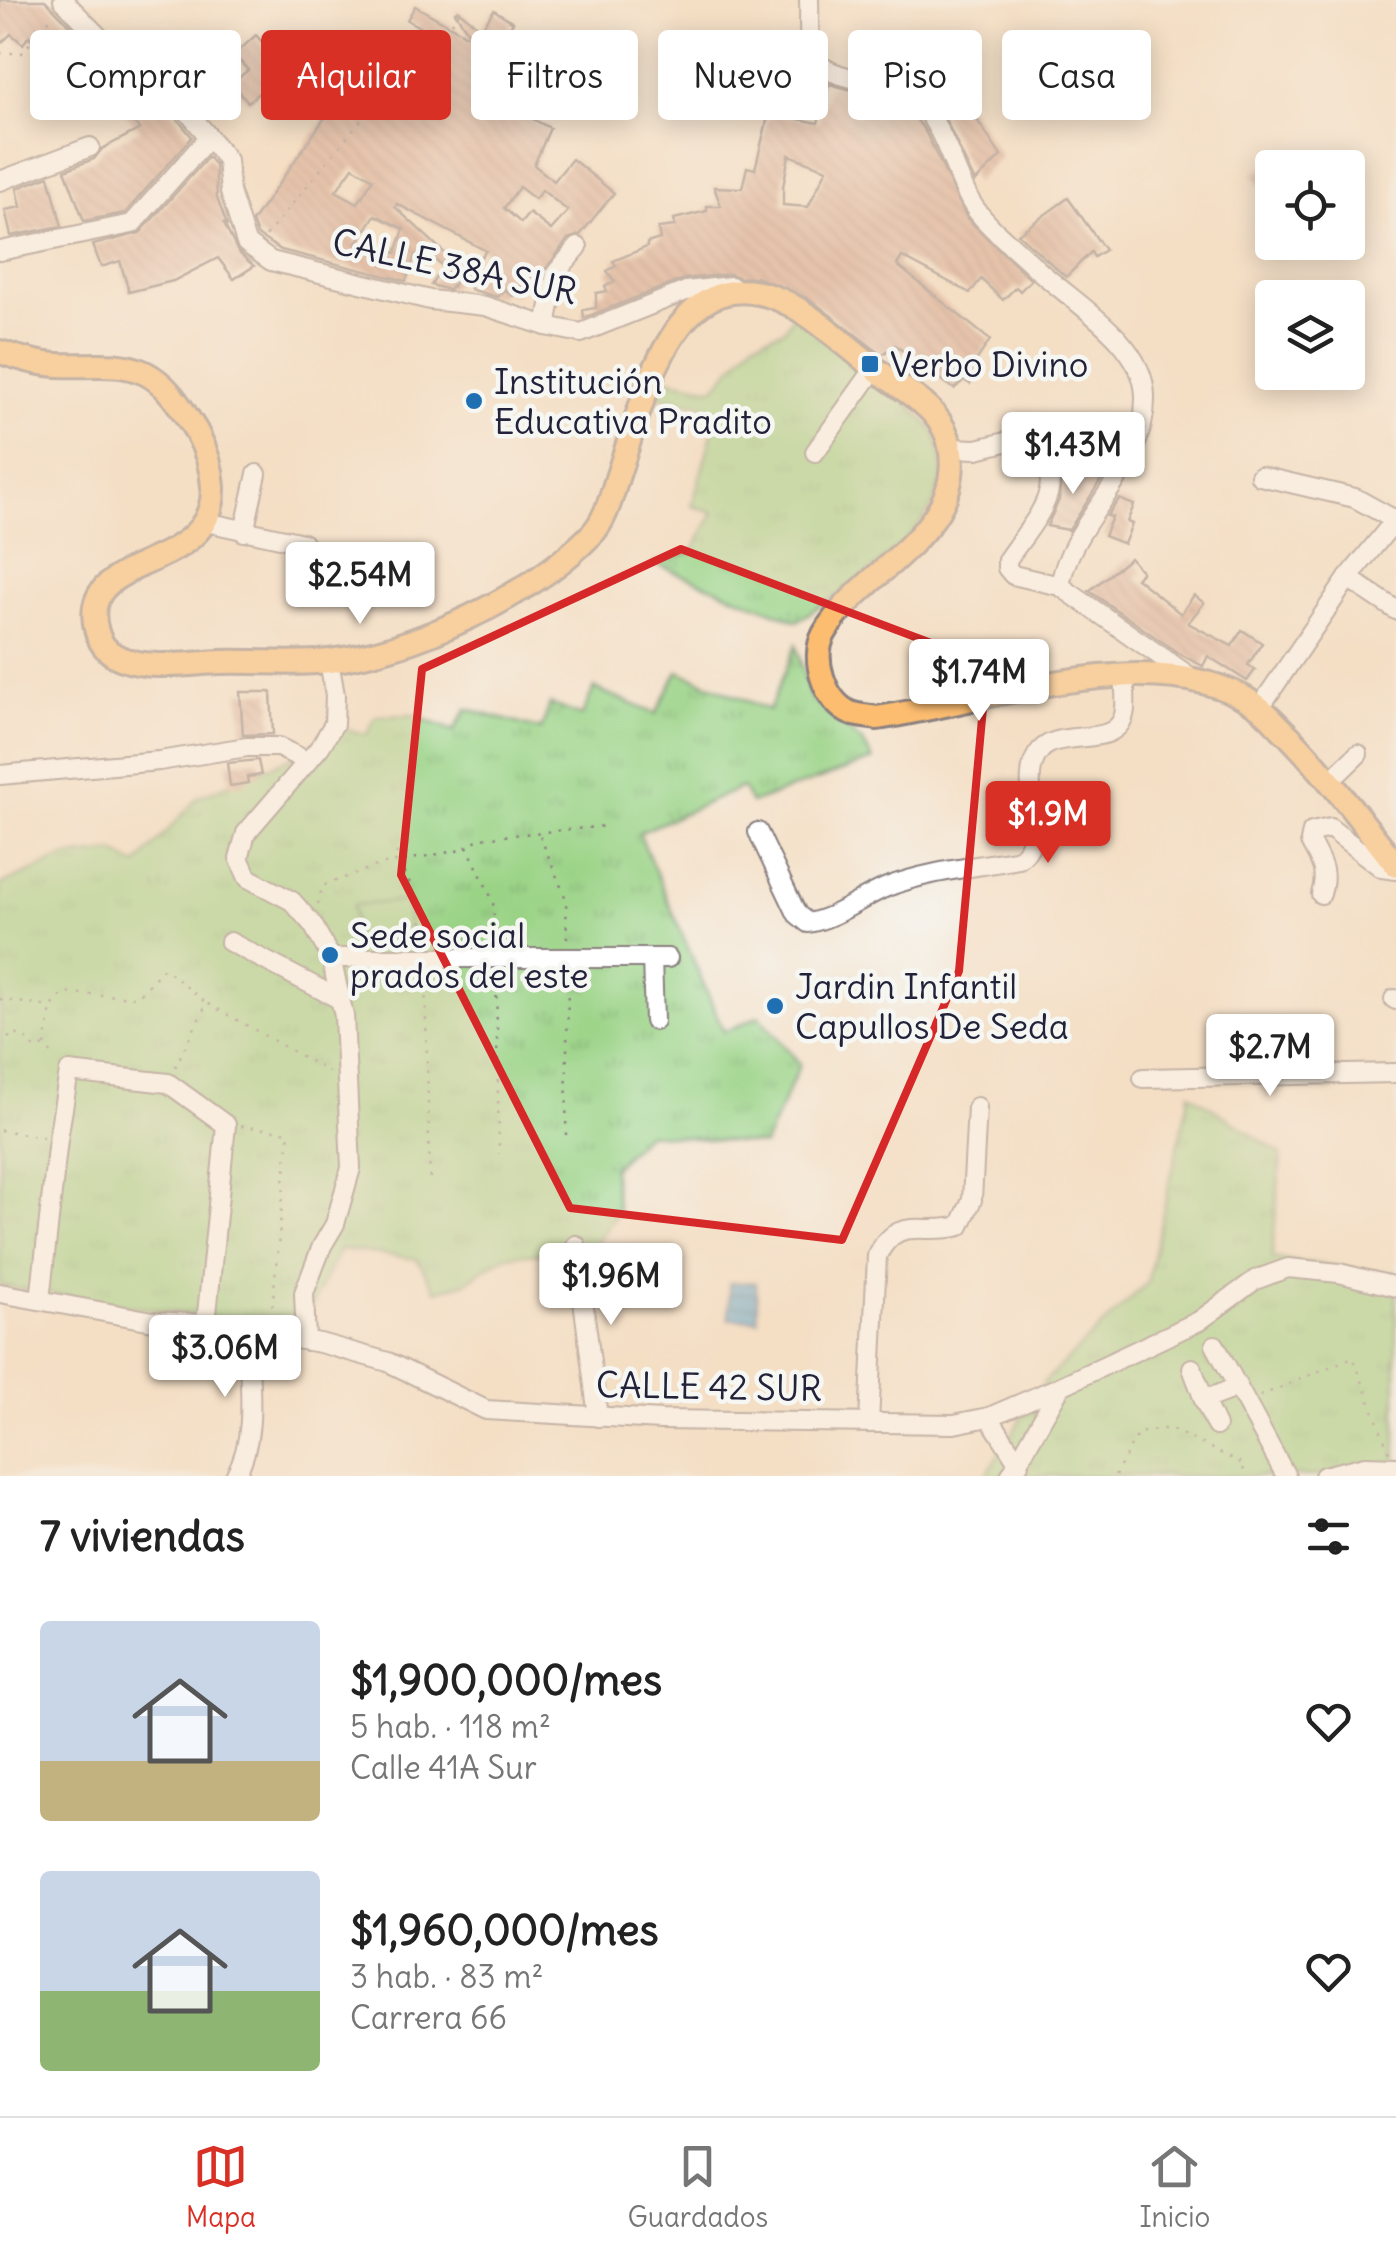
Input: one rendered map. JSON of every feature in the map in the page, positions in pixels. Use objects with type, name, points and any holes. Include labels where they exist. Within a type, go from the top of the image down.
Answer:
[{"type":"main road","name":"CALLE 38A SUR","points":[[746,290],[795,308],[875,368],[932,412],[951,448]]},
{"type":"main road","points":[[0,352],[55,365],[116,365],[142,371],[165,386],[200,438],[211,466],[211,508],[206,522],[183,544],[119,574],[104,588],[93,618],[100,642],[108,652],[126,661],[162,664],[329,661],[441,632],[544,572],[591,534],[609,504],[656,370],[675,328],[710,298],[746,290]]},
{"type":"main road","points":[[951,448],[952,479],[947,497],[930,522],[846,607],[824,635],[818,651],[820,672],[829,692],[849,713],[877,718],[977,697],[1124,676],[1189,676],[1260,707],[1330,781],[1396,867]]},
{"type":"street","points":[[63,0],[130,70],[176,98],[227,160],[230,192],[250,247]]},
{"type":"street","points":[[809,0],[812,52],[817,62],[833,73],[889,84],[918,100],[940,133],[973,206],[1118,340],[1136,364],[1146,390],[1139,439],[1115,485],[1067,558],[1060,586]]},
{"type":"street","points":[[0,251],[132,224],[209,137]]},
{"type":"street","points":[[0,181],[90,147]]},
{"type":"street","name":"CALLE 38A SUR","points":[[250,247],[271,261],[430,300],[485,306],[546,326],[581,332],[686,290],[733,286],[746,290]]},
{"type":"street","points":[[546,326],[556,273],[578,247]]},
{"type":"street","points":[[815,452],[875,368]]},
{"type":"street","points":[[951,448],[977,450],[1018,439],[1042,455],[1050,471],[1047,498],[1042,512],[1007,560],[1007,568],[1014,575],[1060,586],[1189,676]]},
{"type":"street","points":[[244,532],[258,474]]},
{"type":"street","points":[[1260,476],[1355,498],[1395,520],[1348,578],[1260,707]]},
{"type":"street","points":[[206,522],[303,543]]},
{"type":"street","points":[[1348,578],[1396,610]]},
{"type":"street","points":[[306,1341],[304,1293],[334,1224],[351,1168],[344,1016],[331,958],[314,925],[292,901],[248,878],[240,858],[246,833],[320,747],[334,724],[335,695],[329,661]]},
{"type":"street","points":[[758,832],[797,914],[808,923],[824,920],[887,888],[1019,859],[1029,852],[1033,841],[1032,774],[1037,755],[1051,742],[1103,735],[1115,729],[1124,716],[1124,676]]},
{"type":"street","points":[[0,774],[159,761],[247,747],[278,747],[305,760]]},
{"type":"street","points":[[1330,781],[1358,754]]},
{"type":"street","points":[[1320,894],[1325,867],[1310,842],[1312,832],[1321,828],[1330,828],[1382,868],[1396,867]]},
{"type":"street","points":[[230,942],[339,999]]},
{"type":"street","points":[[331,958],[660,958],[654,1021]]},
{"type":"street","points":[[40,1300],[69,1072],[168,1083],[226,1125],[206,1324]]},
{"type":"street","points":[[1143,1078],[1396,1073]]},
{"type":"street","points":[[868,1423],[876,1256],[886,1236],[905,1228],[939,1231],[960,1226],[972,1200],[977,1107]]},
{"type":"street","points":[[576,1245],[598,1417]]},
{"type":"street","name":"CALLE 42 SUR","points":[[0,1293],[152,1320],[206,1324],[306,1341],[388,1362],[486,1410],[598,1417],[954,1424],[989,1418],[1062,1386],[1199,1321],[1255,1280],[1288,1268],[1339,1273],[1396,1288]]},
{"type":"street","points":[[235,1476],[244,1460],[249,1437],[248,1333]]},
{"type":"street","points":[[1215,1345],[1286,1476]]},
{"type":"street","points":[[1192,1368],[1216,1426]]},
{"type":"street","points":[[1015,1470],[1062,1386]]},
{"type":"street","points":[[1204,1400],[1242,1394]]},
{"type":"street","points":[[989,1418],[1015,1470]]},
{"type":"street","points":[[1324,1476],[1366,1466],[1396,1468]]},
{"type":"path","points":[[0,53],[22,53],[63,0]]},
{"type":"path","points":[[250,247],[361,120],[430,57],[460,11]]},
{"type":"path","points":[[314,925],[322,886],[398,860],[461,850],[480,838],[606,826]]},
{"type":"path","points":[[539,834],[566,898],[566,1134]]},
{"type":"path","points":[[467,846],[492,901],[499,1154]]},
{"type":"path","points":[[396,852],[421,908],[430,1184]]},
{"type":"path","points":[[45,1046],[51,1007],[64,993],[136,997],[164,968],[207,1003],[347,1083]]},
{"type":"path","points":[[0,1000],[51,1007]]},
{"type":"path","points":[[168,1083],[207,1003]]},
{"type":"path","points":[[0,1045],[14,1033],[36,1049],[45,1046]]},
{"type":"path","points":[[45,1046],[69,1072]]},
{"type":"path","points":[[226,1125],[289,1132],[270,1336]]},
{"type":"path","points":[[0,1130],[58,1139]]},
{"type":"path","points":[[1242,1394],[1353,1357],[1396,1468]]},
{"type":"path","points":[[1115,1476],[1138,1433],[1169,1428],[1246,1464],[1240,1476]]},
{"type":"highlighted area","points":[[681,549],[987,664],[959,971],[842,1240],[570,1208],[401,875],[422,669]]},
{"type":"green space","points":[[794,314],[917,412],[931,427],[941,456],[941,481],[932,506],[915,530],[868,573],[797,621],[653,563],[692,552],[714,512],[692,506],[715,423],[703,405],[655,396],[660,378],[714,388],[754,341],[784,330]]},
{"type":"green space","points":[[796,645],[810,697],[863,743],[873,760],[751,803],[742,787],[639,833],[724,1032],[759,1016],[800,1064],[764,1145],[647,1133],[612,1168],[618,1213],[592,1249],[505,1256],[464,1283],[436,1291],[417,1259],[340,1249],[298,1332],[0,1286],[0,885],[65,857],[114,852],[137,865],[198,797],[335,739],[341,728],[367,734],[376,716],[413,715],[454,731],[467,709],[541,730],[550,704],[582,716],[594,688],[656,714],[678,671],[769,710]]},
{"type":"green space","points":[[407,901],[409,937],[355,941],[353,905]]},
{"type":"green space","points":[[1190,1093],[1281,1154],[1272,1258],[1396,1274],[1396,1476],[985,1476],[1045,1381],[1147,1283]]},
{"type":"water","points":[[756,1282],[758,1320],[729,1319],[729,1283]]},
{"type":"building","points":[[0,0],[45,0],[75,30],[30,30],[30,37],[23,44],[11,34],[0,44]]},
{"type":"building","points":[[415,6],[471,37],[471,120],[535,120],[550,128],[534,165],[554,181],[572,159],[614,193],[580,235],[568,239],[543,273],[537,268],[513,296],[504,289],[498,297],[472,290],[462,280],[486,251],[397,204],[395,207],[464,271],[449,290],[431,285],[443,266],[422,251],[415,255],[406,281],[281,250],[257,235],[252,222],[323,120],[451,120],[451,30],[417,30],[420,27],[407,20]],"holes":[[[353,167],[373,179],[358,203],[336,191]],[[519,187],[535,199],[542,190],[568,211],[551,230],[529,213],[521,223],[504,208]],[[375,215],[404,229],[396,253],[357,243]]]},
{"type":"building","points":[[458,10],[481,29],[494,10],[513,22],[508,30],[471,30],[471,36],[455,12]]},
{"type":"building","points":[[256,35],[261,41],[261,91],[248,102],[241,94],[241,76],[248,70],[241,62],[241,49]]},
{"type":"building","points":[[829,84],[848,89],[848,120],[917,120],[967,218],[1031,280],[1020,291],[1016,287],[1003,300],[981,279],[970,293],[902,257],[897,265],[990,340],[972,367],[979,372],[970,384],[964,380],[954,389],[895,345],[882,355],[811,300],[756,277],[730,274],[684,279],[584,318],[583,310],[596,308],[596,293],[607,291],[605,286],[615,282],[607,271],[616,266],[613,261],[660,239],[658,228],[675,226],[674,219],[707,211],[707,206],[721,206],[714,187],[742,188],[747,167],[755,169],[767,120],[818,123],[828,120]],"holes":[[[789,155],[827,169],[808,207],[783,205]]]},
{"type":"building","points":[[131,120],[178,120],[192,137],[125,213],[84,221],[65,170],[94,159],[102,149],[140,129]]},
{"type":"building","points":[[946,120],[977,120],[1001,156],[975,182]]},
{"type":"building","points":[[208,157],[215,165],[217,198],[227,225],[224,224],[238,252],[254,266],[234,279],[218,258],[173,281],[129,292],[120,261],[101,267],[93,245],[140,233]]},
{"type":"building","points":[[49,176],[62,226],[11,236],[5,210],[21,207],[17,188]]},
{"type":"building","points":[[1068,198],[1105,250],[1094,257],[1091,252],[1066,277],[1018,234]]},
{"type":"building","points":[[1061,469],[1104,475],[1069,530],[1047,526],[1059,500]]},
{"type":"building","points":[[1119,499],[1134,505],[1124,544],[1104,536],[1112,517],[1107,516]]},
{"type":"building","points":[[1130,558],[1142,572],[1136,578],[1181,614],[1194,595],[1204,603],[1188,623],[1232,646],[1242,630],[1262,643],[1248,665],[1255,670],[1247,681],[1208,656],[1203,666],[1178,653],[1089,591]]},
{"type":"building","points":[[240,692],[271,692],[273,734],[243,735]]},
{"type":"building","points":[[258,760],[261,775],[247,777],[248,783],[230,786],[227,763]]},
{"type":"place","name":"Verbo Divino","points":[[870,364]]},
{"type":"place","name":"Institución Educativa Pradito","points":[[474,401]]},
{"type":"place","name":"Sede social prados del este","points":[[330,955]]},
{"type":"place","name":"Jardin Infantil Capullos De Seda","points":[[775,1006]]}]
